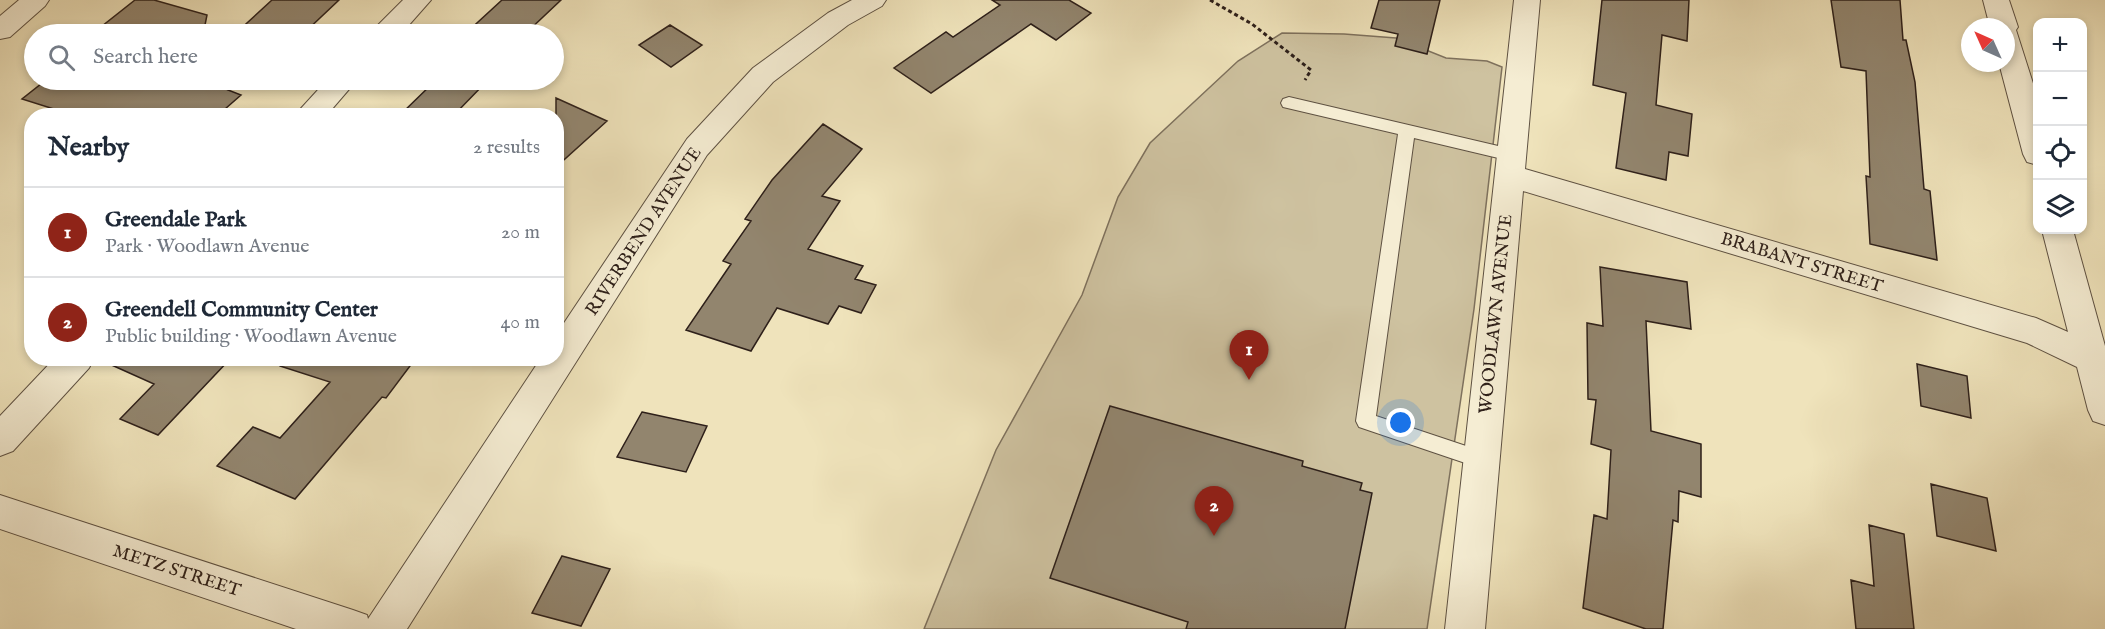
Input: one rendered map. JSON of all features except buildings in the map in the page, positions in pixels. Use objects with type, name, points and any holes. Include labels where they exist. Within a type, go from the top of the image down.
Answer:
[{"type":"street","points":[[0,30],[36,0]]},
{"type":"street","points":[[395,24],[418,0]]},
{"type":"street","name":"RIVERBEND AVENUE","points":[[564,352],[697,147],[763,75],[838,19],[873,0]]},
{"type":"street","name":"WOODLAWN AVENUE","points":[[1465,629],[1527,0]]},
{"type":"street","points":[[1996,0],[2001,18]]},
{"type":"street","points":[[2015,70],[2033,139]]},
{"type":"street","points":[[316,108],[333,90]]},
{"type":"street","name":"BRABANT STREET","points":[[1510,165],[2036,332],[2098,362]]},
{"type":"street","points":[[2059,234],[2098,362],[2105,410]]},
{"type":"street","points":[[0,440],[69,366]]},
{"type":"street","name":"RIVERBEND AVENUE","points":[[384,629],[555,366]]},
{"type":"street","name":"METZ STREET","points":[[0,512],[353,629]]},
{"type":"lane","points":[[1289,103],[1407,130],[1510,165]]},
{"type":"lane","points":[[1407,130],[1366,422],[1480,459]]},
{"type":"path","points":[[1210,0],[1252,24],[1311,70],[1289,103]]},
{"type":"shaded area","points":[[1282,33],[1396,38],[1446,58],[1487,61],[1502,67],[1474,309],[1427,629],[924,629],[996,450],[1082,295],[1118,197],[1150,143],[1238,61]]},
{"type":"place","name":"Greendale Park","points":[[1249,380]]},
{"type":"place","name":"Greendell Community Center","points":[[1214,536]]}]
